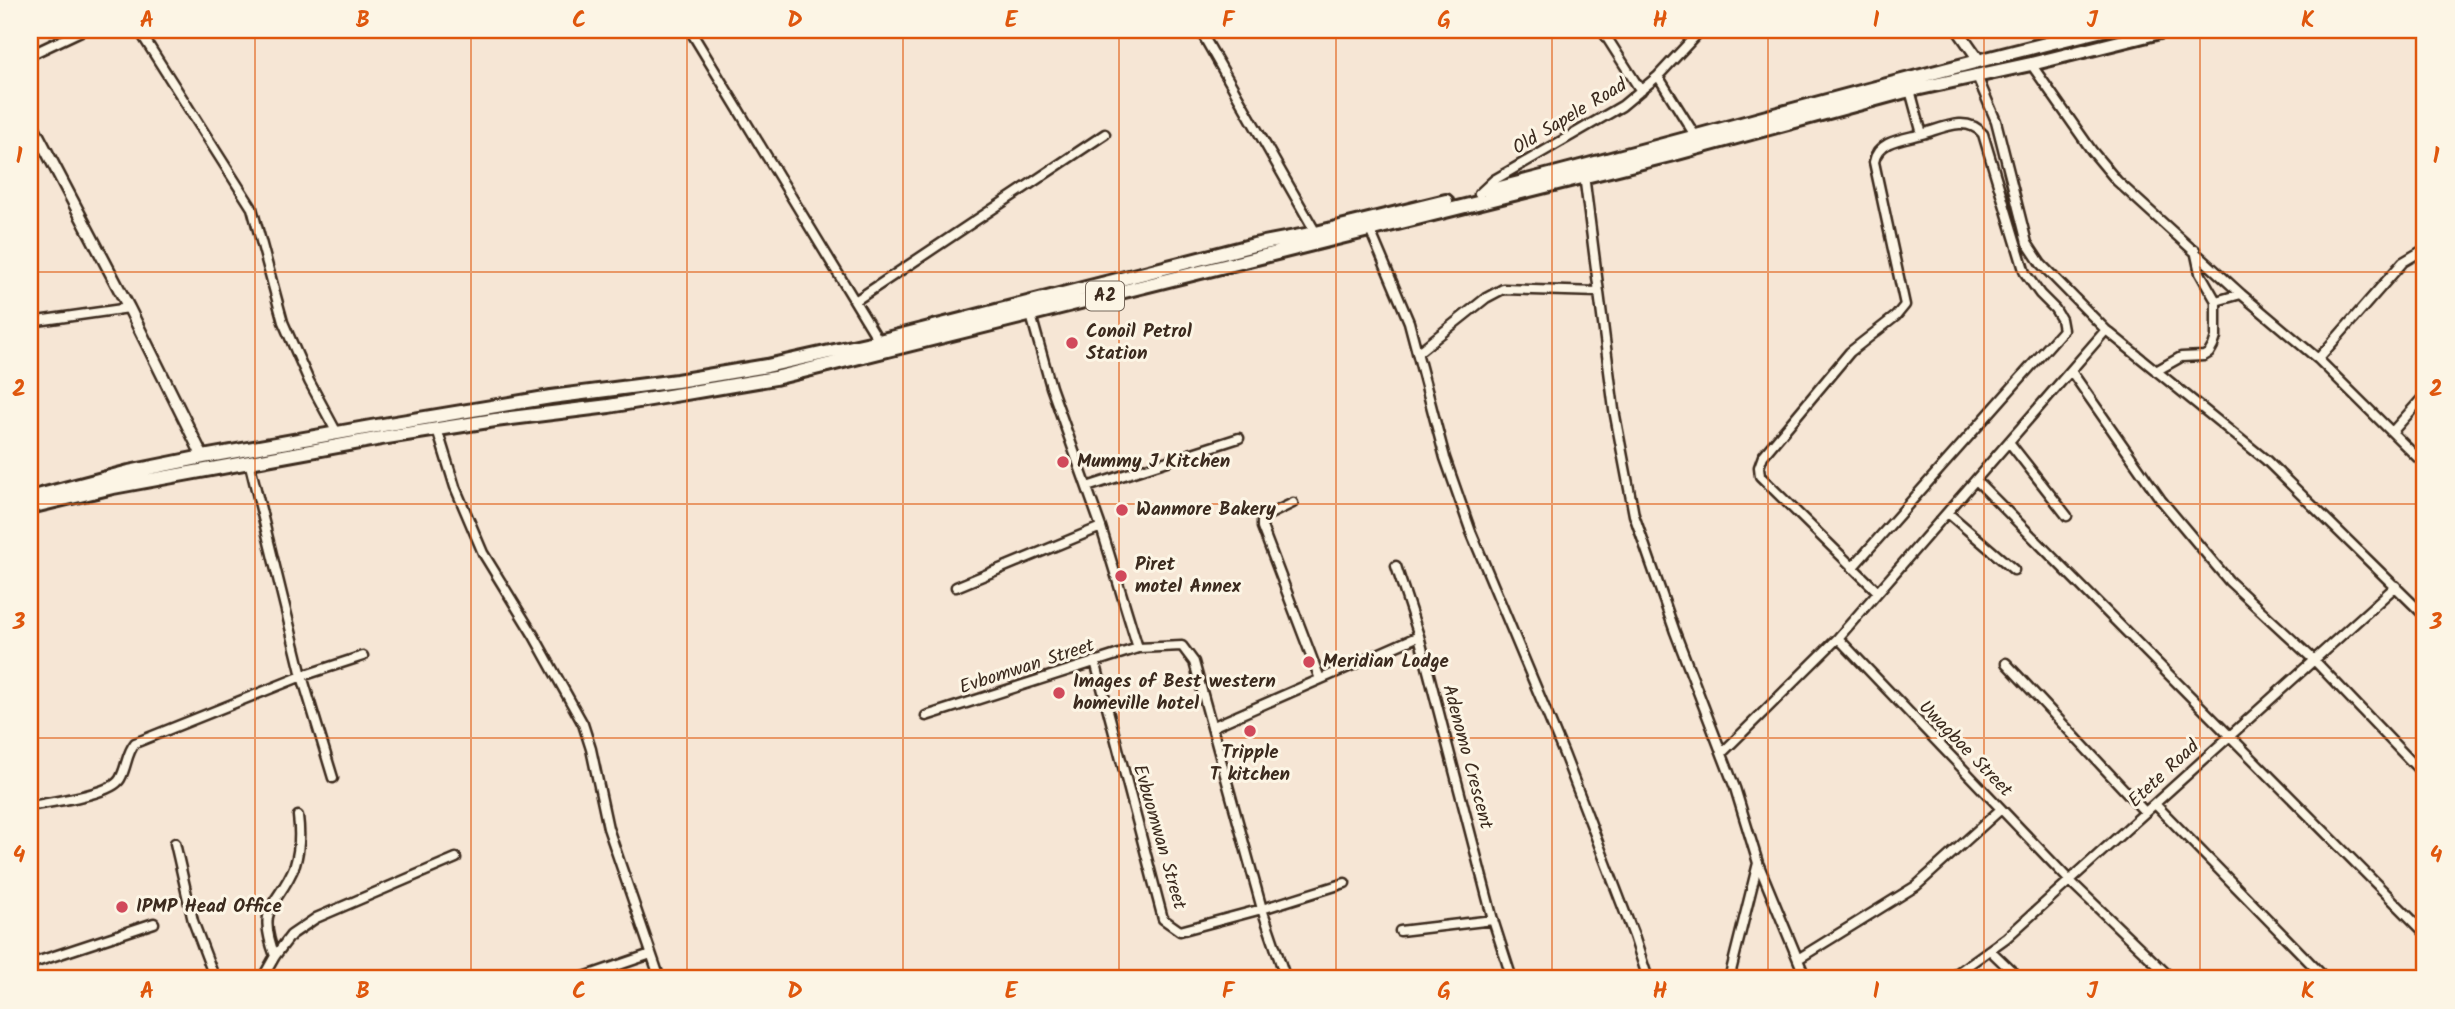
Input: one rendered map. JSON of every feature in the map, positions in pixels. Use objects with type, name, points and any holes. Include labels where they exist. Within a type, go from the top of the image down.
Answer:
[{"type":"highway","name":"A2","points":[[30,498],[130,472],[204,457],[551,397],[607,392],[768,366],[879,341],[1254,245],[1479,194],[1979,60],[2104,30]]},
{"type":"highway","name":"A2","points":[[30,508],[113,487],[249,461],[437,429],[610,406],[775,378],[1674,154],[1910,90],[2168,30]]},
{"type":"highway","points":[[607,392],[610,406]]},
{"type":"street","points":[[30,55],[83,30]]},
{"type":"street","points":[[139,30],[252,208],[283,322],[309,381],[337,433]]},
{"type":"street","points":[[690,30],[879,341]]},
{"type":"street","points":[[1200,30],[1315,233]]},
{"type":"street","points":[[1602,30],[1641,91]]},
{"type":"street","name":"Old Sapele Road","points":[[1479,194],[1494,180],[1545,153],[1622,106],[1658,76],[1701,30]]},
{"type":"street","points":[[1958,30],[1979,60]]},
{"type":"street","points":[[2031,64],[2092,151],[2117,181],[2241,294],[2318,359],[2425,465]]},
{"type":"street","points":[[1976,74],[1996,121],[2027,243],[2041,264],[2106,330],[2266,460],[2425,616]]},
{"type":"street","points":[[1658,76],[1696,137]]},
{"type":"street","points":[[1910,90],[1922,134]]},
{"type":"street","points":[[30,120],[204,457]]},
{"type":"street","points":[[1852,568],[2063,330],[2055,309],[2025,273],[1983,134],[1976,127],[1964,122],[1882,146],[1875,155],[1874,162],[1902,281],[1905,305],[1896,316],[1850,352],[1763,456],[1759,467],[1760,476],[1776,494],[1852,568],[1878,592]]},
{"type":"street","points":[[855,301],[1105,134]]},
{"type":"street","points":[[1584,175],[1614,410],[1634,515],[1675,632],[1722,753],[1758,863],[1806,979]]},
{"type":"street","points":[[1370,230],[1403,305],[1445,458],[1471,532],[1564,754],[1648,979]]},
{"type":"street","points":[[2318,359],[2403,262],[2425,249]]},
{"type":"street","points":[[2156,371],[2181,357],[2204,356],[2209,353],[2216,337],[2216,301],[2200,274],[2195,250]]},
{"type":"street","points":[[1417,353],[1486,298],[1503,289],[1599,292]]},
{"type":"street","points":[[2216,301],[2241,294]]},
{"type":"street","points":[[30,322],[129,308]]},
{"type":"street","points":[[1031,315],[1051,387],[1101,527],[1138,648]]},
{"type":"street","points":[[1722,753],[1838,638],[2106,330]]},
{"type":"street","points":[[2071,371],[2161,500],[2229,581],[2314,660],[2425,776]]},
{"type":"street","points":[[2393,431],[2425,395]]},
{"type":"street","points":[[437,429],[455,487],[483,553],[534,636],[583,724],[608,828],[660,979]]},
{"type":"street","points":[[1087,486],[1239,438]]},
{"type":"street","points":[[2009,442],[2067,516]]},
{"type":"street","points":[[249,461],[302,676],[333,778]]},
{"type":"street","points":[[1976,480],[2425,933]]},
{"type":"street","points":[[1293,503],[1266,516],[1262,527],[1320,679]]},
{"type":"street","points":[[1948,513],[2014,570]]},
{"type":"street","points":[[956,587],[1101,527]]},
{"type":"street","name":"Adenomo Crescent","points":[[1396,566],[1419,636],[1493,920],[1512,979]]},
{"type":"street","name":"Etete Road","points":[[1949,979],[1991,951],[2396,586]]},
{"type":"street","points":[[1214,726],[1419,636]]},
{"type":"street","name":"Uwagboe Street","points":[[1838,638],[2070,880],[2172,979]]},
{"type":"street","name":"Evbomwan Street","points":[[926,716],[1138,648],[1182,646],[1194,662],[1214,726],[1262,909],[1286,979]]},
{"type":"street","points":[[30,806],[105,790],[120,779],[129,750],[135,743],[302,676],[363,656]]},
{"type":"street","name":"Evbuomwan Street","points":[[1095,662],[1163,919],[1180,931],[1345,883]]},
{"type":"street","points":[[2006,663],[2146,812]]},
{"type":"street","points":[[2154,804],[2326,979]]},
{"type":"street","points":[[1797,959],[1916,886],[2001,809]]},
{"type":"street","points":[[275,956],[268,937],[270,907],[294,866],[299,850],[299,816]]},
{"type":"street","points":[[175,843],[193,921],[215,979]]},
{"type":"street","points":[[262,979],[291,935],[317,918],[456,858]]},
{"type":"street","points":[[1729,979],[1758,863]]},
{"type":"street","points":[[1400,931],[1493,920]]},
{"type":"street","points":[[30,964],[154,923]]},
{"type":"street","points":[[1991,951],[2020,979]]},
{"type":"street","points":[[578,979],[650,954]]},
{"type":"street","points":[[464,979],[506,976],[538,979]]},
{"type":"place","name":"Conoil Petrol Station","points":[[1072,343]]},
{"type":"place","name":"Mummy J Kitchen","points":[[1063,462]]},
{"type":"place","name":"Wanmore Bakery","points":[[1122,510]]},
{"type":"place","name":"Piret motel Annex","points":[[1121,576]]},
{"type":"place","name":"Meridian Lodge","points":[[1309,662]]},
{"type":"place","name":"Images of Best western homeville hotel","points":[[1059,693]]},
{"type":"place","name":"Tripple T kitchen","points":[[1250,731]]},
{"type":"place","name":"IPMP Head Office","points":[[122,907]]}]
